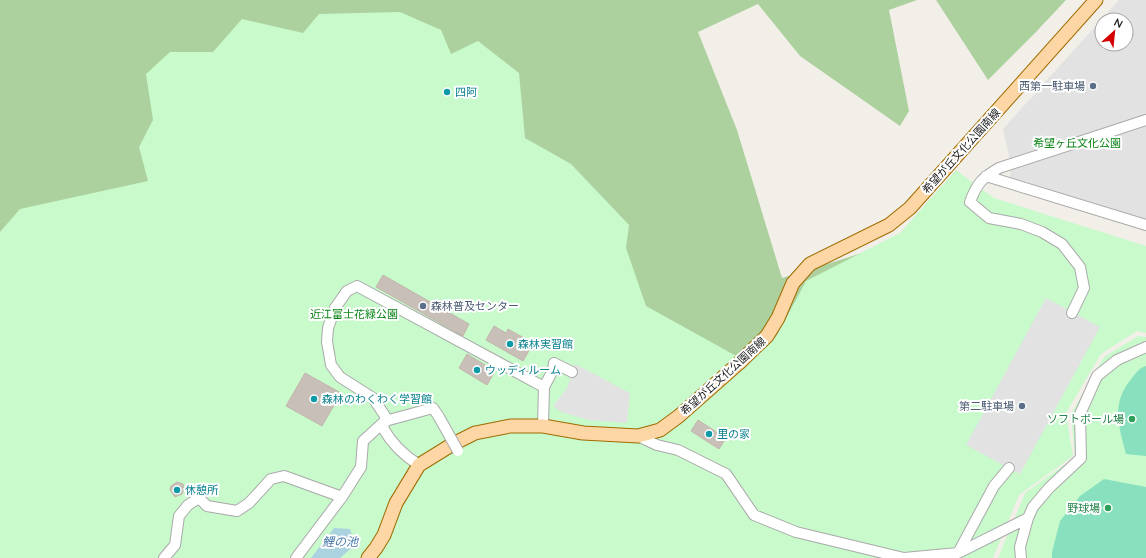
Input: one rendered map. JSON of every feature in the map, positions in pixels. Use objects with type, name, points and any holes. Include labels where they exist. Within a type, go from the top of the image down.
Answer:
[{"type":"main road","name":"希望が丘文化公園南線","points":[[368,558],[384,534],[396,504],[418,465],[453,444],[475,434],[510,426],[543,426],[583,433],[638,436],[660,430],[672,421],[739,363],[767,336],[778,318],[793,283],[810,264],[889,225],[910,208],[1096,0]]},
{"type":"lane","points":[[1072,313],[1084,288],[1080,267],[1062,244],[1042,232],[1021,224],[989,218],[970,202],[975,188],[986,176],[999,168],[1146,120]]},
{"type":"lane","points":[[986,176],[1146,225]]},
{"type":"lane","points":[[418,465],[395,447],[383,428],[385,416],[373,398],[340,377],[331,365],[327,342],[328,328],[335,308],[347,291],[357,286],[544,387]]},
{"type":"lane","points":[[1021,558],[1020,547],[1028,518],[1033,507],[1045,493],[1081,458],[1080,414],[1097,376],[1117,360],[1146,347]]},
{"type":"lane","points":[[543,426],[544,387],[553,370],[554,363],[572,372]]},
{"type":"lane","points":[[296,558],[342,497],[362,467],[363,441],[385,421],[433,408],[458,451]]},
{"type":"lane","points":[[638,436],[656,445],[678,450],[726,474],[754,515],[796,532],[904,558],[958,552],[1028,518]]},
{"type":"lane","points":[[958,552],[994,486],[1009,468]]},
{"type":"lane","points":[[164,558],[175,545],[179,516],[188,505],[199,498],[207,506],[237,511],[249,503],[271,479],[284,476],[342,497]]},
{"type":"green space","name":"近江富士花緑公園","points":[[0,0],[917,0],[889,10],[909,111],[900,126],[800,56],[758,4],[698,32],[737,130],[782,278],[891,244],[956,440],[0,558]]},
{"type":"green space","points":[[936,0],[1066,0],[988,80]]},
{"type":"green space","name":"近江富士花緑公園","points":[[400,12],[441,30],[451,54],[478,41],[519,73],[525,138],[571,164],[629,225],[626,248],[646,306],[747,362],[776,337],[806,281],[900,233],[956,170],[994,198],[1146,246],[1146,333],[1137,331],[1101,354],[1066,413],[1073,456],[1019,495],[993,558],[0,558],[0,232],[20,209],[148,181],[139,147],[153,120],[146,74],[170,52],[213,52],[242,19],[303,33],[319,14]]},
{"type":"green space","points":[[1138,336],[1146,337],[1146,558],[998,558],[1025,493],[1075,457],[1071,414],[1104,357]]},
{"type":"green space","name":"ソフトボール場","points":[[1146,366],[1146,456],[1126,454],[1118,414],[1121,396],[1125,387],[1138,370]]},
{"type":"green space","name":"野球場","points":[[1104,479],[1146,487],[1146,558],[1052,558],[1052,552],[1060,521],[1080,496]]},
{"type":"shaded area","name":"西第一駐車場","points":[[1119,0],[1146,0],[1146,224],[1027,182],[1010,178],[1011,165],[1003,129],[1094,28],[1094,52],[1134,52],[1134,12],[1108,12]]},
{"type":"shaded area","name":"第二駐車場","points":[[1046,298],[1100,327],[1020,474],[966,445]]},
{"type":"shaded area","points":[[575,364],[630,393],[627,423],[589,420],[561,412],[553,406],[567,388]]},
{"type":"water","name":"鯉の池","points":[[334,528],[350,529],[355,545],[340,558],[311,558]]},
{"type":"building","name":"森林普及センター","points":[[383,275],[469,324],[463,336],[376,287]]},
{"type":"building","name":"森林実習館","points":[[494,326],[506,333],[508,329],[524,338],[521,342],[531,347],[523,361],[486,340]]},
{"type":"building","name":"ウッディルーム","points":[[467,354],[495,371],[487,385],[459,368]]},
{"type":"building","name":"森林のわくわく学習館","points":[[305,373],[341,393],[322,426],[286,406]]},
{"type":"building","name":"里の家","points":[[698,420],[726,438],[719,449],[691,431]]},
{"type":"building","name":"休憩所","points":[[177,482],[183,484],[184,489],[182,494],[175,497],[170,490],[171,486]]},
{"type":"place","name":"西第一駐車場","points":[[1093,86]]},
{"type":"place","name":"四阿","points":[[447,92]]},
{"type":"place","name":"森林普及センター","points":[[423,306]]},
{"type":"place","name":"森林実習館","points":[[510,344]]},
{"type":"place","name":"ウッディルーム","points":[[477,370]]},
{"type":"place","name":"森林のわくわく学習館","points":[[314,399]]},
{"type":"place","name":"第二駐車場","points":[[1022,406]]},
{"type":"place","name":"ソフトボール場","points":[[1132,419]]},
{"type":"place","name":"里の家","points":[[709,434]]},
{"type":"place","name":"休憩所","points":[[177,490]]},
{"type":"place","name":"野球場","points":[[1108,508]]},
{"type":"park label","name":"希望ヶ丘文化公園","points":[[1077,143]]}]
